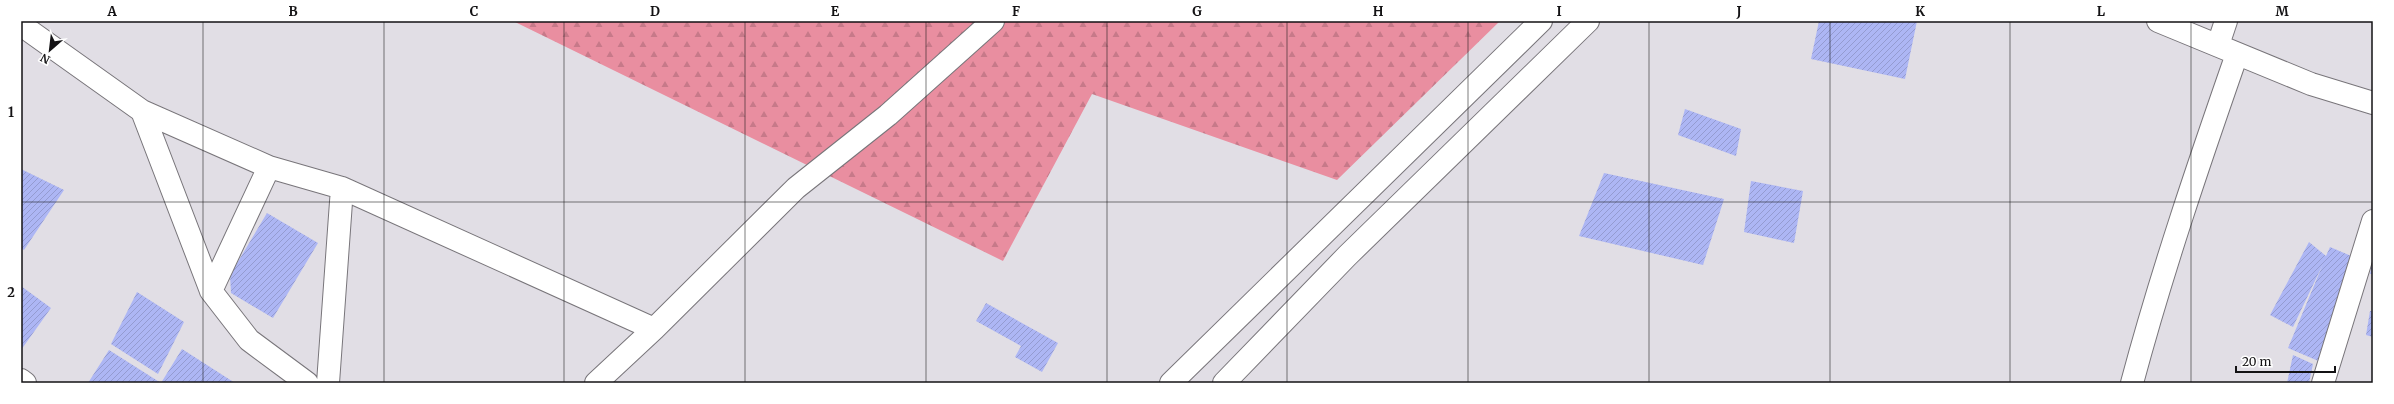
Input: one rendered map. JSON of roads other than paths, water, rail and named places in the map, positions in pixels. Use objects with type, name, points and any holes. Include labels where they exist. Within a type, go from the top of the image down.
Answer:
[{"type":"street","points":[[596,383],[654,329],[796,188],[888,115],[993,21]]},
{"type":"street","points":[[1170,383],[1541,21]]},
{"type":"street","points":[[1224,383],[1347,256],[1588,21]]},
{"type":"street","points":[[2158,21],[2311,84],[2373,103]]},
{"type":"street","points":[[2218,45],[2226,21]]},
{"type":"street","points":[[22,24],[142,111],[269,167],[342,188],[654,329]]},
{"type":"street","points":[[2132,383],[2148,323],[2191,187],[2237,54]]},
{"type":"street","points":[[142,111],[211,292],[249,340],[307,383]]},
{"type":"street","points":[[211,292],[269,167]]},
{"type":"street","points":[[328,383],[342,188]]},
{"type":"street","points":[[2323,383],[2373,221]]},
{"type":"street","points":[[21,380],[25,383]]}]
